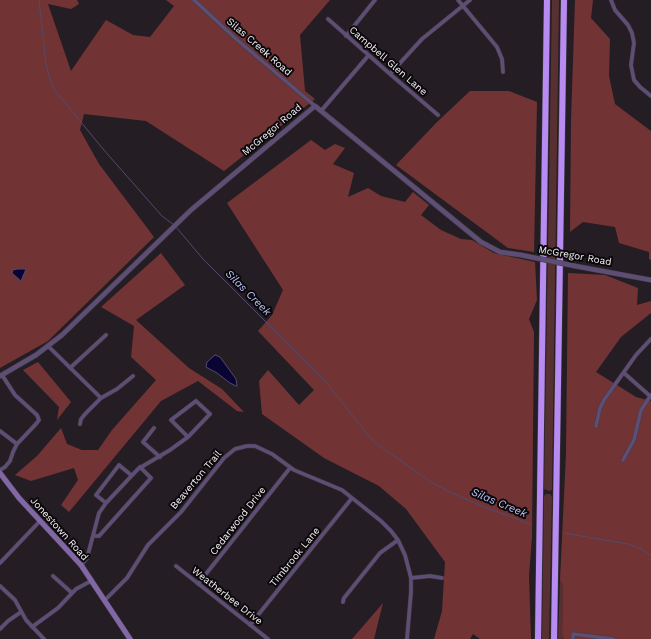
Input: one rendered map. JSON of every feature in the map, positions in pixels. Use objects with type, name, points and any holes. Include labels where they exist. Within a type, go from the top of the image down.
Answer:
[{"type":"highway","points":[[538,639],[548,0]]},
{"type":"highway","points":[[554,639],[564,0]]},
{"type":"main road","name":"Jonestown Road","points":[[0,473],[18,498],[81,565],[130,639]]},
{"type":"street","name":"Silas Creek Road","points":[[194,0],[235,38],[315,106]]},
{"type":"street","points":[[346,36],[375,0]]},
{"type":"street","points":[[458,0],[498,47],[502,59],[503,72]]},
{"type":"street","points":[[390,74],[422,39],[470,0]]},
{"type":"street","points":[[611,0],[615,10],[628,25],[632,33],[634,42],[631,65],[634,80],[651,96]]},
{"type":"street","name":"Campbell Glen Lane","points":[[328,19],[368,56],[438,115]]},
{"type":"street","points":[[322,111],[368,56]]},
{"type":"street","name":"McGregor Road","points":[[1,376],[48,346],[123,278],[191,210],[315,106],[481,242],[500,252],[651,280]]},
{"type":"street","points":[[70,368],[106,336]]},
{"type":"street","points":[[596,426],[600,408],[604,400],[640,351],[651,339]]},
{"type":"street","points":[[48,346],[101,398]]},
{"type":"street","points":[[623,460],[634,440],[641,410],[651,395],[624,373]]},
{"type":"street","points":[[0,470],[10,461],[17,444],[39,420],[37,415],[14,395],[1,376]]},
{"type":"street","points":[[80,424],[81,419],[101,398],[117,389],[133,376]]},
{"type":"street","points":[[81,565],[87,558],[99,513],[106,503],[140,467],[160,457],[182,443],[188,437],[210,414],[196,401],[171,420],[188,437]]},
{"type":"street","points":[[154,428],[143,442],[160,457]]},
{"type":"street","points":[[0,431],[17,444]]},
{"type":"street","name":"Beaverton Trail","points":[[105,600],[127,578],[152,539],[181,512],[224,458],[232,451],[241,447],[255,446],[272,454],[290,468],[320,482],[342,490],[381,521],[398,540],[408,562],[411,578],[407,639]]},
{"type":"street","points":[[106,503],[96,495],[119,465],[131,475]]},
{"type":"street","points":[[93,536],[99,536],[151,478],[140,467]]},
{"type":"street","name":"Cedarwood Drive","points":[[198,584],[290,468]]},
{"type":"street","name":"Timbrook Lane","points":[[250,625],[352,498]]},
{"type":"street","points":[[0,563],[40,521]]},
{"type":"street","points":[[343,602],[344,598],[380,553],[398,540]]},
{"type":"street","name":"Weatherbee Drive","points":[[176,566],[268,639]]},
{"type":"street","points":[[53,576],[72,593]]},
{"type":"street","points":[[411,578],[430,576],[442,578]]},
{"type":"street","points":[[32,627],[58,608],[72,593],[91,581]]},
{"type":"street","points":[[0,586],[15,600],[21,612],[32,627],[44,639]]},
{"type":"street","points":[[0,629],[21,612]]},
{"type":"street","points":[[573,639],[573,634],[613,639]]},
{"type":"shaded area","points":[[0,0],[77,0],[79,4],[71,9],[48,4],[71,71],[106,20],[133,35],[150,37],[174,6],[166,0],[330,0],[300,35],[305,91],[315,99],[224,171],[146,121],[84,114],[80,130],[99,164],[154,237],[48,341],[0,368]]},
{"type":"shaded area","points":[[552,0],[559,0],[552,490],[549,491],[544,489]]},
{"type":"shaded area","points":[[575,0],[593,0],[591,18],[610,39],[609,76],[615,104],[651,131],[651,260],[649,259],[649,252],[619,243],[615,227],[583,222],[570,232],[571,121]]},
{"type":"shaded area","points":[[470,91],[509,91],[537,102],[534,252],[508,248],[396,165],[437,122]]},
{"type":"shaded area","points":[[311,140],[325,150],[335,144],[345,148],[333,164],[354,173],[348,197],[368,188],[381,196],[405,202],[413,192],[429,205],[421,215],[441,230],[461,239],[472,240],[494,253],[535,262],[537,300],[529,319],[534,332],[532,537],[529,576],[531,639],[480,639],[473,634],[470,639],[434,639],[442,611],[445,562],[406,509],[379,486],[324,458],[262,414],[259,381],[268,370],[299,405],[314,390],[258,331],[272,315],[283,290],[227,203]]},
{"type":"shaded area","points":[[161,253],[185,285],[136,320],[189,368],[222,389],[244,412],[237,411],[198,381],[161,401],[69,512],[61,505],[78,480],[74,468],[31,481],[15,475],[37,456],[61,428],[67,444],[82,450],[98,450],[112,430],[156,380],[131,357],[134,326],[101,307]]},
{"type":"shaded area","points":[[26,269],[21,281],[12,273],[13,270]]},
{"type":"shaded area","points":[[568,273],[605,275],[638,288],[637,305],[651,301],[651,313],[621,337],[596,372],[636,397],[651,401],[651,639],[564,639],[562,633],[563,585],[560,580],[566,454]]},
{"type":"shaded area","points":[[215,355],[220,357],[236,379],[237,386],[206,367],[207,362]]},
{"type":"shaded area","points":[[38,362],[71,402],[57,420],[59,407],[23,370]]},
{"type":"shaded area","points":[[546,494],[550,494],[552,497],[549,639],[542,639],[544,496]]},
{"type":"shaded area","points":[[560,580],[563,585],[562,633],[564,639],[558,639]]},
{"type":"shaded area","points":[[383,603],[374,639],[352,639]]},
{"type":"waterway","name":"Silas Creek","points":[[39,0],[46,64],[54,89],[103,149],[162,216],[174,225]]},
{"type":"waterway","name":"Silas Creek","points":[[176,227],[203,259],[325,381],[374,442],[431,482],[448,491],[482,506],[530,524]]},
{"type":"waterway","name":"Silas Creek","points":[[564,533],[628,544],[641,549],[651,556]]}]
